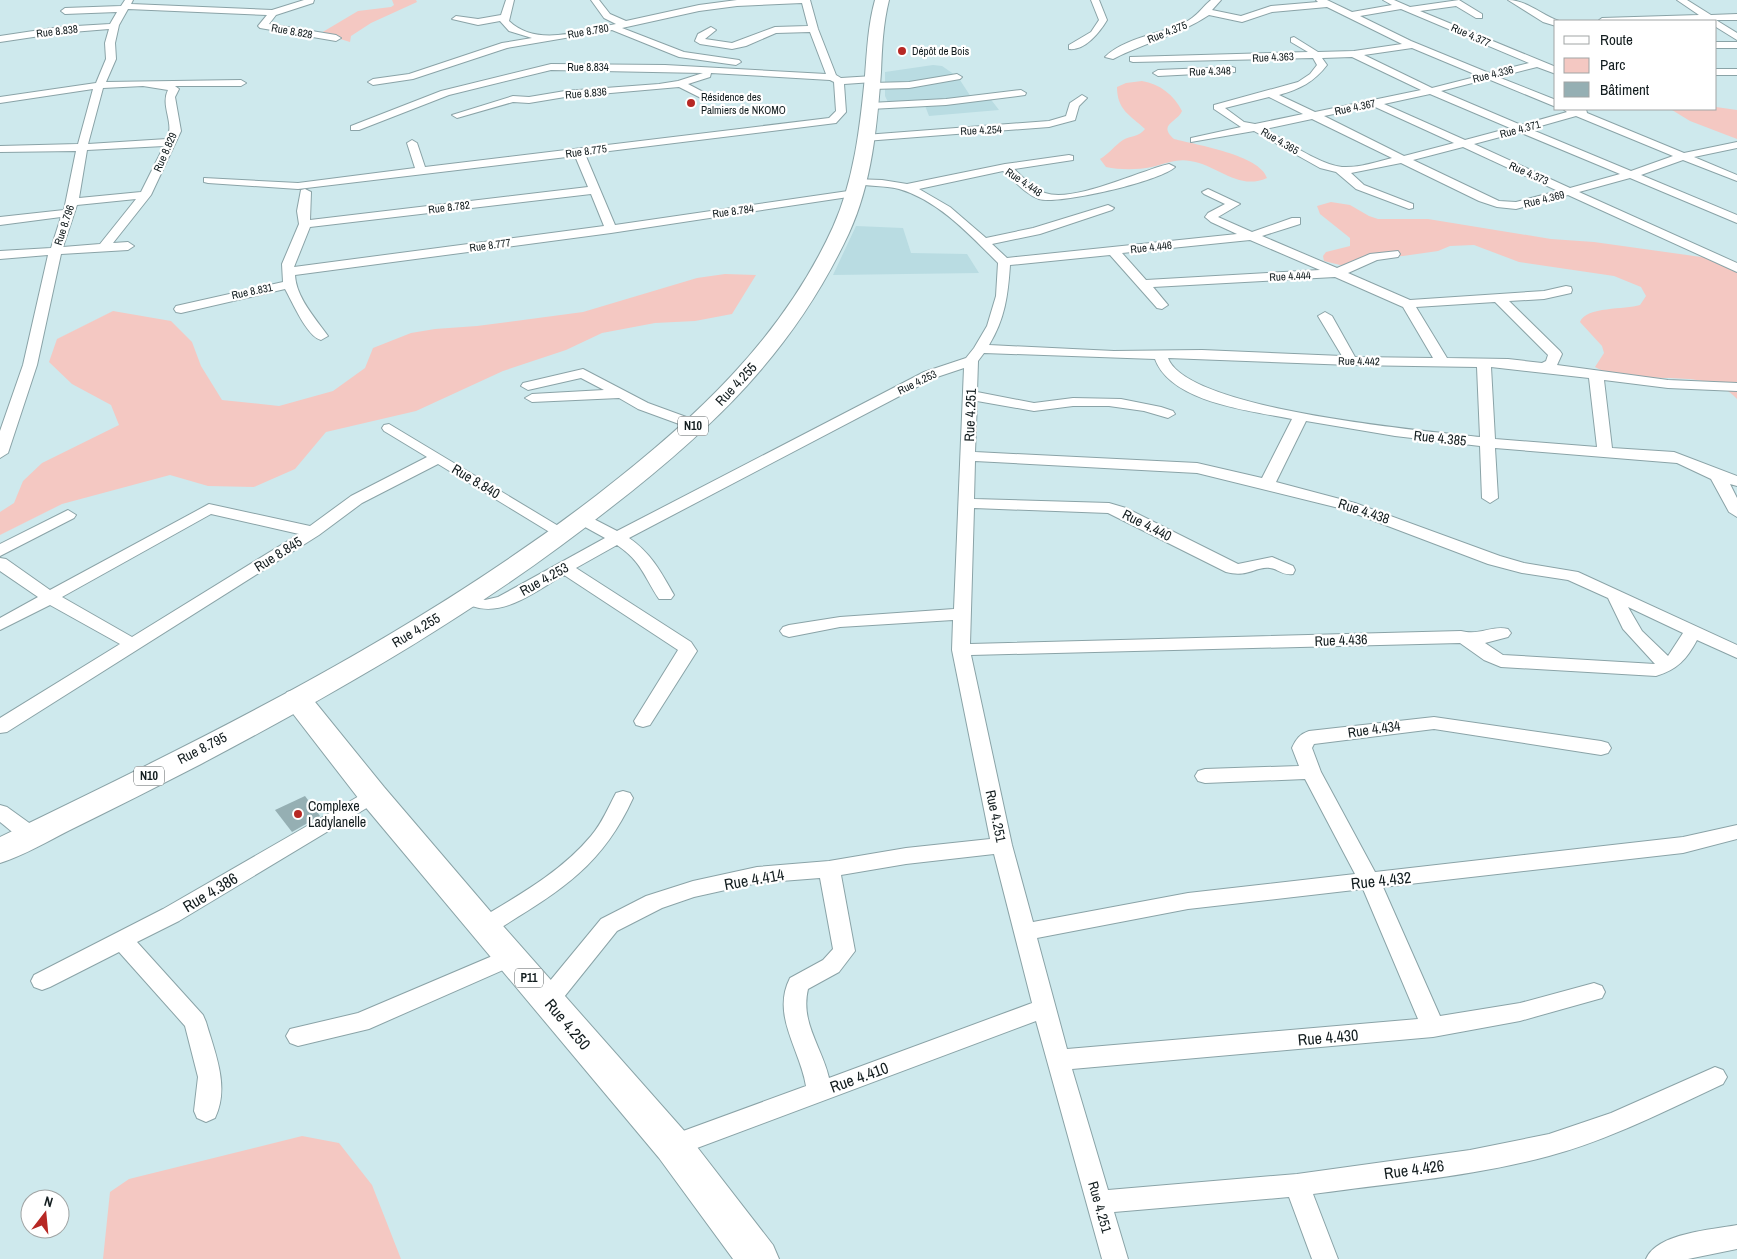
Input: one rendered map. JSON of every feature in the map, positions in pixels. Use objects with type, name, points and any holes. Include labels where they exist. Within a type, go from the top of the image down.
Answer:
[{"type":"main road","name":"Rue 4.255","points":[[297,699],[467,599],[582,519],[695,425],[721,401],[757,362],[823,265],[843,227],[856,187],[865,138],[872,90],[878,12],[882,0]]},
{"type":"main road","name":"Rue 4.250","points":[[297,699],[373,795],[484,927],[673,1146],[758,1259]]},
{"type":"main road","name":"Rue 8.795","points":[[0,851],[297,699]]},
{"type":"street","points":[[180,8],[192,0]]},
{"type":"street","points":[[510,0],[504,21],[512,29],[542,38]]},
{"type":"street","points":[[595,0],[607,16],[624,24]]},
{"type":"street","name":"Rue 8.780","points":[[372,82],[410,77],[505,45],[612,27],[656,16],[727,4],[806,0]]},
{"type":"street","name":"Rue 8.775","points":[[208,180],[298,186],[832,120],[841,112],[835,79],[813,29],[806,0]]},
{"type":"street","points":[[1072,47],[1094,34],[1103,20],[1095,0]]},
{"type":"street","name":"Rue 4.377","points":[[1386,0],[1407,7],[1554,70]]},
{"type":"street","points":[[1512,0],[1546,20],[1554,22]]},
{"type":"street","points":[[1681,0],[1711,20]]},
{"type":"street","points":[[273,13],[310,1]]},
{"type":"street","name":"Rue 4.375","points":[[1110,57],[1132,46],[1189,24],[1207,12],[1211,1]]},
{"type":"street","points":[[1207,12],[1242,19],[1270,9],[1324,2],[1413,45],[1554,103]]},
{"type":"street","points":[[1351,15],[1456,2],[1479,16]]},
{"type":"street","name":"Rue 8.828","points":[[65,11],[126,5],[273,13]]},
{"type":"street","name":"Rue 8.796","points":[[0,453],[30,365],[56,250],[70,207],[83,146],[100,85],[110,59],[110,43],[114,26],[126,5]]},
{"type":"street","points":[[189,19],[202,10]]},
{"type":"street","name":"Rue 8.828","points":[[273,13],[262,26],[336,38]]},
{"type":"street","points":[[456,19],[478,22],[505,17]]},
{"type":"street","points":[[1717,20],[1737,17]]},
{"type":"street","points":[[1717,24],[1737,37]]},
{"type":"street","name":"Rue 8.838","points":[[0,39],[60,30],[114,26]]},
{"type":"street","points":[[612,27],[682,55],[742,63],[736,73]]},
{"type":"street","points":[[711,30],[702,36],[700,40],[732,46],[743,44],[757,36],[776,30],[813,29]]},
{"type":"street","points":[[1294,40],[1320,60],[1307,66]]},
{"type":"street","name":"Rue 4.363","points":[[1133,60],[1320,60],[1413,45]]},
{"type":"street","points":[[1717,46],[1737,45]]},
{"type":"street","points":[[1354,54],[1431,91],[1737,219]]},
{"type":"street","name":"Rue 4.365","points":[[1320,60],[1318,72],[1308,80],[1270,94],[1218,107],[1240,124],[1256,128],[1316,162],[1340,170],[1357,170],[1438,152]]},
{"type":"street","name":"Rue 4.336","points":[[1431,91],[1554,60]]},
{"type":"street","name":"Rue 8.834","points":[[354,128],[444,93],[551,67],[665,68],[835,79],[872,90]]},
{"type":"street","name":"Rue 4.348","points":[[1158,73],[1246,70]]},
{"type":"street","name":"Rue 8.836","points":[[457,115],[513,99],[529,100],[565,94],[646,89],[680,84],[716,72]]},
{"type":"street","points":[[1717,72],[1737,72]]},
{"type":"street","points":[[872,90],[957,77]]},
{"type":"street","name":"Rue 8.829","points":[[104,246],[145,195],[171,142],[176,128],[170,97],[174,88],[164,83]]},
{"type":"street","points":[[0,100],[100,85],[241,83]]},
{"type":"street","points":[[680,84],[703,96]]},
{"type":"street","points":[[872,90],[946,102],[1021,94]]},
{"type":"street","name":"Rue 4.367","points":[[1195,140],[1431,91]]},
{"type":"street","name":"Rue 4.369","points":[[1270,94],[1497,204],[1516,206],[1629,175],[1683,156],[1737,145]]},
{"type":"street","name":"Rue 4.254","points":[[865,138],[1049,124],[1071,118],[1074,106],[1082,98]]},
{"type":"street","name":"Rue 4.373","points":[[1374,103],[1737,268]]},
{"type":"street","points":[[1573,110],[1735,178]]},
{"type":"street","name":"Rue 4.371","points":[[1438,152],[1462,143],[1523,128],[1573,110]]},
{"type":"street","points":[[0,149],[32,150],[171,142]]},
{"type":"street","points":[[412,143],[421,171]]},
{"type":"street","points":[[579,152],[611,229]]},
{"type":"street","points":[[1005,167],[1069,158]]},
{"type":"street","name":"Rue 4.448","points":[[906,188],[1005,167],[1036,192],[1052,198],[1083,193],[1170,167]]},
{"type":"street","points":[[1340,170],[1360,187],[1409,206]]},
{"type":"street","points":[[856,187],[906,188],[918,192],[944,209],[984,242],[1004,262],[1002,296],[994,326],[976,355]]},
{"type":"street","name":"Rue 8.784","points":[[611,229],[856,187]]},
{"type":"street","name":"Rue 8.782","points":[[305,224],[594,190]]},
{"type":"street","name":"Rue 8.831","points":[[181,309],[288,278],[291,253],[305,224],[303,211],[305,192]]},
{"type":"street","points":[[1208,192],[1234,204],[1211,217],[1250,236],[1337,273],[1374,257],[1394,254]]},
{"type":"street","points":[[0,221],[145,195]]},
{"type":"street","points":[[984,242],[1036,231],[1108,208]]},
{"type":"street","name":"Rue 4.446","points":[[1004,262],[1250,236],[1296,221]]},
{"type":"street","name":"Rue 8.777","points":[[288,278],[611,229]]},
{"type":"street","points":[[0,255],[104,246],[128,246]]},
{"type":"street","points":[[1113,250],[1162,305]]},
{"type":"street","name":"Rue 4.444","points":[[1143,284],[1337,273],[1408,304]]},
{"type":"street","points":[[288,278],[310,322],[321,336]]},
{"type":"street","points":[[1442,362],[1408,304],[1499,299],[1544,295],[1566,290]]},
{"type":"street","points":[[1499,299],[1555,354],[1552,363],[1545,367]]},
{"type":"street","points":[[1325,316],[1352,361]]},
{"type":"street","name":"Rue 4.442","points":[[976,355],[1160,354],[1352,361],[1484,362],[1545,367],[1668,384],[1737,387]]},
{"type":"street","name":"Rue 4.385","points":[[1160,354],[1162,363],[1169,373],[1184,384],[1207,395],[1301,416],[1376,430],[1487,443],[1689,460],[1718,477],[1737,480]]},
{"type":"street","name":"Rue 4.251","points":[[976,355],[971,395],[961,650],[1002,845],[1058,1060],[1115,1259]]},
{"type":"street","name":"Rue 4.253","points":[[467,599],[484,605],[503,602],[617,538],[929,375],[976,355]]},
{"type":"street","points":[[1484,362],[1490,498]]},
{"type":"street","points":[[622,394],[530,392],[583,373],[622,394],[643,406],[695,425]]},
{"type":"street","points":[[1596,375],[1605,452]]},
{"type":"street","points":[[971,395],[1031,407],[1108,402],[1136,405],[1168,414]]},
{"type":"street","points":[[1267,484],[1301,416]]},
{"type":"street","name":"Rue 8.840","points":[[389,428],[562,533]]},
{"type":"street","name":"Rue 4.438","points":[[969,456],[1196,468],[1267,484],[1349,506],[1494,560],[1522,568],[1572,576],[1615,594],[1737,652]]},
{"type":"street","points":[[313,532],[335,512],[360,496],[438,458]]},
{"type":"street","points":[[1718,477],[1737,512]]},
{"type":"street","name":"Rue 4.440","points":[[967,503],[1120,510],[1232,568],[1239,570],[1272,562],[1287,570]]},
{"type":"street","name":"Rue 8.845","points":[[0,626],[209,510],[313,532]]},
{"type":"street","points":[[0,551],[68,515]]},
{"type":"street","points":[[582,519],[617,538],[638,553],[650,567],[665,595]]},
{"type":"street","name":"Rue 8.845","points":[[0,727],[313,532]]},
{"type":"street","points":[[0,563],[49,598],[134,644]]},
{"type":"street","points":[[564,567],[685,646],[688,651],[644,721]]},
{"type":"street","points":[[1615,594],[1630,628],[1642,643],[1668,666]]},
{"type":"street","points":[[789,631],[840,622],[963,614]]},
{"type":"street","points":[[1473,640],[1490,657],[1501,661],[1644,670],[1668,666],[1677,659],[1693,630]]},
{"type":"street","name":"Rue 4.436","points":[[961,650],[1461,637],[1473,640],[1502,633]]},
{"type":"street","name":"Rue 4.434","points":[[1433,1028],[1370,882],[1311,772],[1302,748],[1304,743],[1309,738],[1419,723],[1434,723],[1601,748]]},
{"type":"street","points":[[1204,776],[1311,772]]},
{"type":"street","name":"Rue 4.386","points":[[42,981],[171,915],[373,795]]},
{"type":"street","points":[[484,927],[566,875],[614,821],[623,798]]},
{"type":"street","points":[[0,812],[32,835]]},
{"type":"street","name":"Rue 4.432","points":[[1025,932],[1188,901],[1370,882],[1683,845],[1737,832]]},
{"type":"street","name":"Rue 4.414","points":[[548,1000],[609,925],[637,909],[693,889],[717,886],[757,875],[829,869],[906,856],[1002,845]]},
{"type":"street","points":[[820,1091],[813,1063],[794,1018],[794,1000],[798,984],[831,966],[844,952],[829,869]]},
{"type":"street","points":[[122,940],[195,1022],[210,1077],[206,1111]]},
{"type":"street","points":[[298,1036],[361,1022],[511,957]]},
{"type":"street","name":"Rue 4.430","points":[[1058,1060],[1433,1028],[1520,1012],[1594,992]]},
{"type":"street","name":"Rue 4.410","points":[[673,1146],[1045,1008]]},
{"type":"street","name":"Rue 4.426","points":[[1099,1202],[1297,1185],[1470,1161],[1549,1145],[1618,1121],[1715,1077]]},
{"type":"street","points":[[1297,1185],[1326,1259]]},
{"type":"street","points":[[1659,1259],[1676,1249],[1737,1237]]},
{"type":"shaded area","points":[[933,65],[942,66],[958,77],[971,97],[989,97],[999,110],[929,116],[924,103],[890,106],[885,96],[885,72]]},
{"type":"shaded area","points":[[856,226],[903,228],[911,253],[967,254],[979,273],[833,275]]},
{"type":"green space","points":[[392,0],[416,0],[417,2],[371,23],[351,36],[350,42],[321,33],[358,11],[391,7],[394,5]]},
{"type":"green space","points":[[1149,82],[1166,91],[1182,111],[1168,126],[1169,134],[1174,139],[1241,157],[1262,170],[1267,178],[1257,181],[1237,179],[1200,163],[1185,160],[1140,169],[1106,167],[1100,159],[1126,138],[1140,134],[1145,129],[1122,107],[1117,87],[1126,83]]},
{"type":"green space","points":[[1717,107],[1737,110],[1737,139],[1690,121],[1672,110],[1717,110]]},
{"type":"green space","points":[[1331,202],[1350,205],[1378,219],[1428,219],[1551,239],[1594,242],[1737,262],[1737,399],[1724,388],[1707,382],[1689,379],[1629,377],[1611,374],[1595,367],[1604,353],[1602,346],[1580,322],[1590,313],[1640,305],[1646,296],[1641,287],[1614,276],[1519,262],[1474,245],[1450,246],[1438,251],[1403,256],[1374,257],[1344,266],[1324,261],[1323,256],[1326,252],[1350,246],[1350,238],[1320,214],[1317,206]]},
{"type":"green space","points":[[725,274],[756,275],[732,314],[695,321],[655,323],[602,333],[566,350],[503,371],[416,411],[326,432],[295,469],[254,487],[208,486],[170,475],[62,504],[0,535],[0,512],[14,503],[23,481],[42,463],[119,425],[111,405],[72,384],[49,362],[57,339],[113,311],[171,321],[192,342],[201,366],[222,400],[279,406],[333,391],[365,368],[373,348],[411,333],[583,312],[697,278]]},
{"type":"green space","points":[[302,1136],[339,1143],[372,1185],[401,1259],[103,1259],[110,1192],[129,1179]]},
{"type":"building","name":"Complexe Ladylanelle","points":[[305,796],[320,816],[292,832],[275,810]]},
{"type":"place","name":"Dépôt de Bois","points":[[902,51]]},
{"type":"place","name":"Résidence des Palmiers de NKOMO","points":[[691,103]]},
{"type":"place","name":"Complexe Ladylanelle","points":[[298,814]]}]
